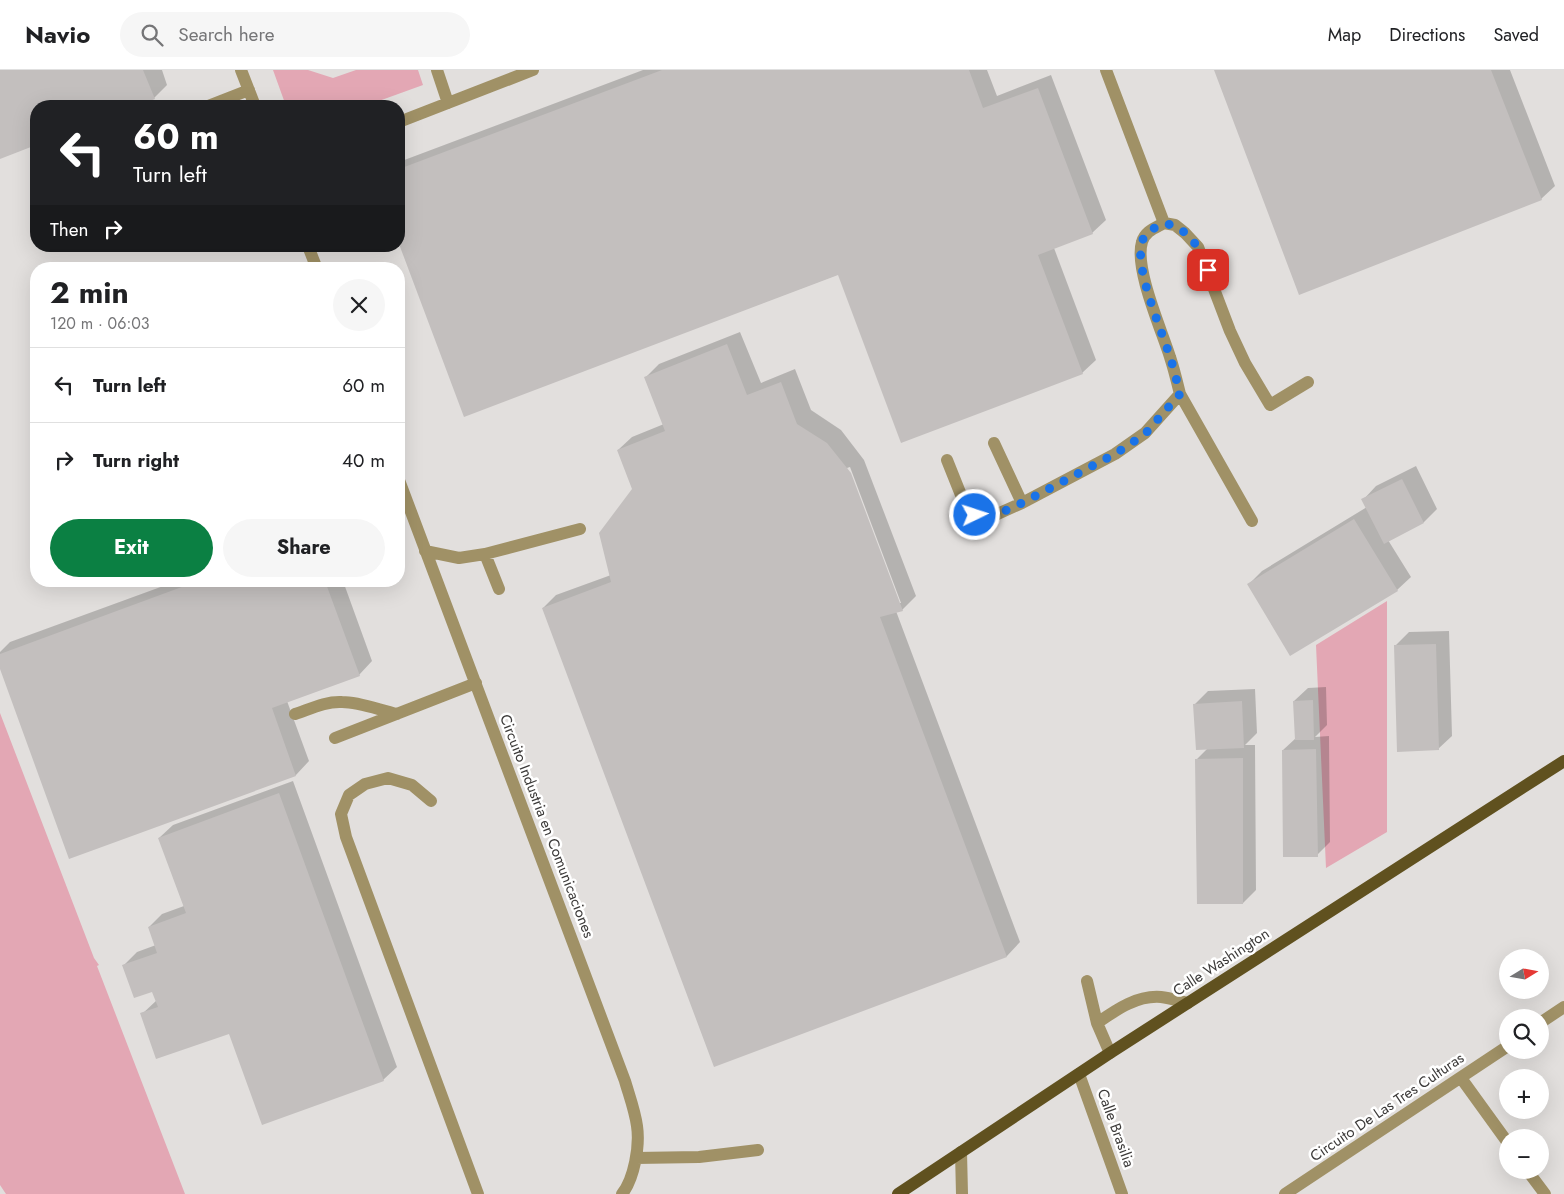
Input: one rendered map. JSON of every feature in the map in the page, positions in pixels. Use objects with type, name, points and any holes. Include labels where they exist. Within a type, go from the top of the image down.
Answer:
[{"type":"main road","name":"Calle Washington","points":[[898,1194],[1110,1053],[1564,760]]},
{"type":"street","points":[[437,70],[448,103]]},
{"type":"street","points":[[405,120],[533,70]]},
{"type":"street","points":[[1106,70],[1164,223]]},
{"type":"street","points":[[240,71],[253,100]]},
{"type":"street","points":[[223,100],[249,90]]},
{"type":"street","points":[[1252,521],[1180,394],[1146,286],[1142,262],[1142,243],[1147,232],[1164,223],[1175,225],[1198,247],[1230,331],[1245,363],[1270,405],[1308,382]]},
{"type":"street","points":[[947,460],[967,510],[975,515],[994,516],[1115,454],[1145,434],[1180,394]]},
{"type":"street","points":[[994,443],[1022,503]]},
{"type":"street","name":"Circuito Industria en Comunicaciones","points":[[405,496],[625,1080],[637,1127],[636,1158],[624,1191]]},
{"type":"street","points":[[425,551],[459,558],[485,554],[580,529]]},
{"type":"street","points":[[485,554],[498,589]]},
{"type":"street","points":[[335,738],[476,684]]},
{"type":"street","points":[[295,714],[320,705],[341,702],[359,704],[396,714]]},
{"type":"street","points":[[431,801],[412,785],[388,778],[365,784],[348,795],[341,814],[346,837],[478,1194]]},
{"type":"street","points":[[1087,982],[1097,1023],[1110,1053]]},
{"type":"street","points":[[1097,1023],[1131,1002],[1143,998],[1162,997],[1188,1003]]},
{"type":"street","points":[[1549,1017],[1564,1007]]},
{"type":"street","name":"Circuito De Las Tres Culturas","points":[[1285,1194],[1499,1052]]},
{"type":"street","name":"Calle Brasilia","points":[[1078,1074],[1122,1194]]},
{"type":"street","points":[[1461,1078],[1499,1131]]},
{"type":"street","points":[[636,1158],[699,1157],[758,1150]]},
{"type":"street","points":[[961,1152],[962,1194]]},
{"type":"street","points":[[1533,1179],[1544,1194]]},
{"type":"shaded area","points":[[273,70],[308,70],[333,78],[356,70],[418,70],[423,85],[382,100],[284,100]]},
{"type":"shaded area","points":[[1387,601],[1387,832],[1326,868],[1316,645]]},
{"type":"shaded area","points":[[0,713],[94,958],[99,965],[97,966],[185,1194],[6,1194],[0,1185]]},
{"type":"building","points":[[0,70],[143,70],[155,99],[152,100],[30,100],[30,147],[0,159]]},
{"type":"building","points":[[662,70],[969,70],[983,108],[1038,88],[1093,234],[1038,255],[1083,374],[901,443],[838,275],[464,417],[402,252],[405,252],[405,167]]},
{"type":"building","points":[[1214,70],[1491,70],[1542,200],[1299,295]]},
{"type":"building","points":[[727,344],[747,395],[781,382],[797,424],[827,443],[851,473],[903,611],[880,617],[1007,957],[714,1067],[542,608],[611,582],[599,533],[632,489],[617,450],[665,431],[644,377]]},
{"type":"building","points":[[1402,479],[1424,523],[1384,544],[1361,499]]},
{"type":"building","points":[[1354,519],[1398,591],[1290,656],[1247,584]]},
{"type":"building","points":[[182,587],[327,587],[360,676],[272,708],[296,776],[69,859],[0,669],[0,654]]},
{"type":"building","points":[[1436,644],[1439,750],[1397,752],[1394,645]]},
{"type":"building","points":[[1313,700],[1314,740],[1295,740],[1293,701]]},
{"type":"building","points":[[1242,701],[1244,748],[1196,750],[1193,704]]},
{"type":"building","points":[[1316,749],[1318,857],[1283,857],[1282,750]]},
{"type":"building","points":[[1243,758],[1243,904],[1197,904],[1195,759]]},
{"type":"building","points":[[279,793],[384,1081],[262,1125],[229,1034],[156,1059],[140,1013],[158,1007],[152,992],[134,998],[122,965],[157,953],[148,927],[186,913],[158,838]]},
{"type":"route","points":[[975,515],[994,516],[1115,454],[1145,434],[1180,394],[1146,286],[1142,262],[1142,243],[1147,232],[1164,223],[1175,225],[1198,247],[1208,270]]}]
